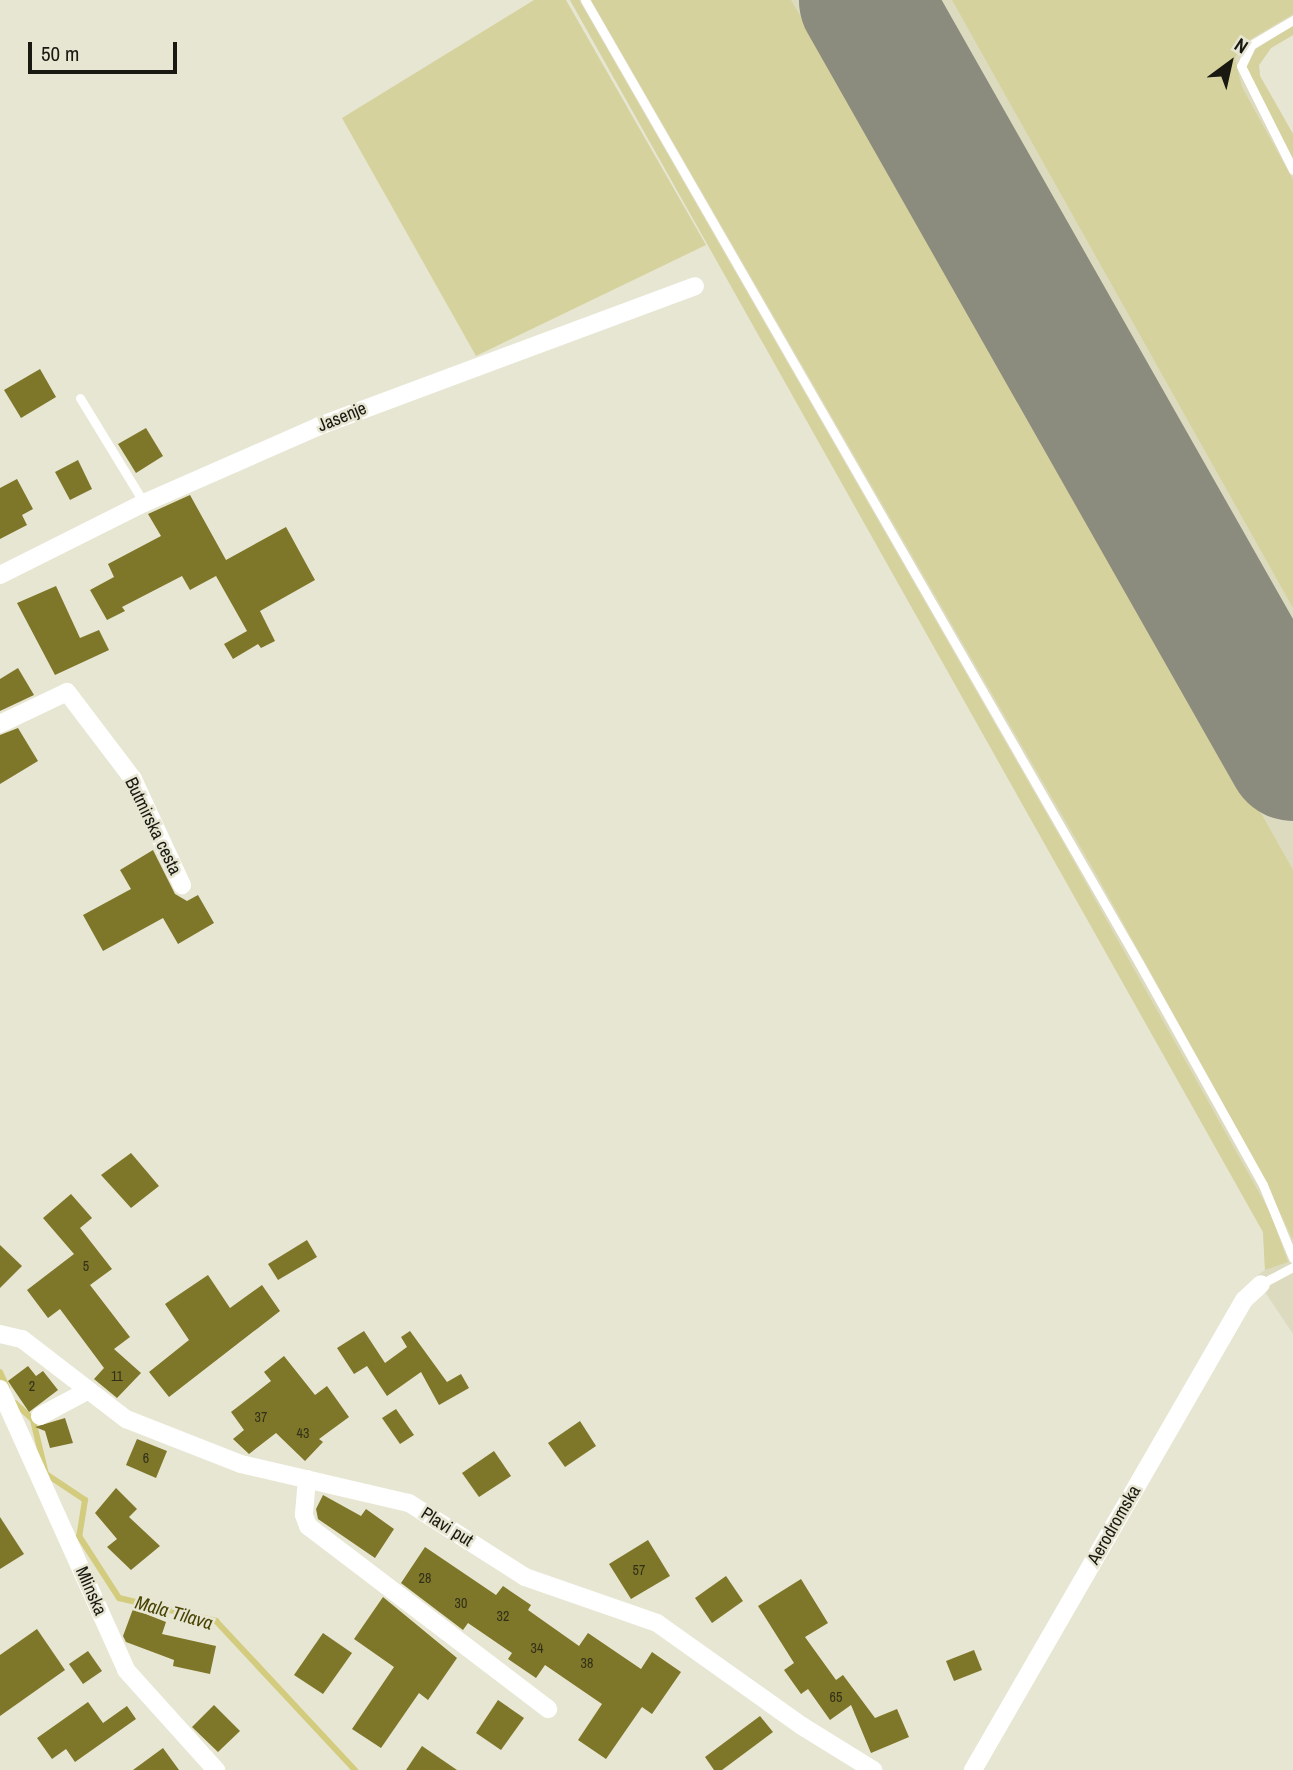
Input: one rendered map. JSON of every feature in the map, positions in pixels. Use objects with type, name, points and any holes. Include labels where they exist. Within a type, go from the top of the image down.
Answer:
[{"type":"street","name":"Jasenje","points":[[0,575],[144,503],[396,395],[695,286]]},
{"type":"street","name":"Butmirska cesta","points":[[0,724],[67,692],[133,779],[182,885]]},
{"type":"street","name":"Aerodromska","points":[[973,1770],[1244,1300],[1261,1284]]},
{"type":"street","name":"Plavi put","points":[[1,1334],[22,1339],[126,1419],[241,1464],[409,1503],[525,1577],[657,1623],[802,1727],[873,1770]]},
{"type":"street","name":"Mlinska","points":[[0,1389],[126,1670],[216,1770]]},
{"type":"street","points":[[40,1416],[87,1391]]},
{"type":"street","points":[[307,1479],[303,1515],[314,1531],[548,1709]]},
{"type":"lane","points":[[585,0],[1139,962],[1263,1185],[1293,1258]]},
{"type":"lane","points":[[1293,20],[1251,45],[1241,66],[1293,170]]},
{"type":"lane","points":[[80,398],[144,503]]},
{"type":"lane","points":[[1261,1284],[1293,1267]]},
{"type":"shaded area","points":[[534,0],[566,0],[706,245],[476,356],[342,118]]},
{"type":"shaded area","points":[[570,0],[1293,0],[1293,35],[1271,48],[1259,65],[1260,76],[1293,134],[1293,1334],[1255,1277],[1265,1270],[1263,1232]]},
{"type":"shaded area","points":[[570,0],[579,0],[1064,844],[1270,1212],[1288,1262],[1265,1270],[1263,1232]]},
{"type":"shaded area","points":[[591,0],[791,0],[1136,590],[1293,870],[1293,1240],[1254,1159],[1092,867]]},
{"type":"shaded area","points":[[952,0],[1293,0],[1293,14],[1244,43],[1235,58],[1242,87],[1293,180],[1293,608]]},
{"type":"shaded area","points":[[1293,25],[1293,35],[1271,48],[1259,65],[1260,76],[1293,134],[1293,158],[1246,68],[1256,49]]},
{"type":"building","points":[[40,369],[56,397],[21,418],[4,390]]},
{"type":"building","points":[[146,428],[163,456],[136,473],[118,444]]},
{"type":"building","points":[[78,460],[92,489],[70,500],[55,472]]},
{"type":"building","points":[[17,479],[33,509],[22,515],[27,525],[0,539],[0,488]]},
{"type":"building","points":[[190,495],[226,560],[286,527],[315,580],[260,611],[275,641],[261,648],[258,644],[233,659],[224,644],[247,631],[216,576],[190,590],[182,576],[122,607],[125,611],[107,620],[90,590],[114,577],[108,564],[161,536],[148,514]]},
{"type":"building","points":[[56,586],[80,638],[99,630],[109,650],[55,675],[17,603]]},
{"type":"building","points":[[18,668],[34,695],[0,711],[0,679]]},
{"type":"building","points":[[18,728],[38,761],[0,784],[0,735]]},
{"type":"building","points":[[153,850],[175,894],[187,901],[198,895],[214,923],[178,944],[163,918],[103,951],[83,915],[131,889],[120,870]]},
{"type":"building","points":[[131,1153],[159,1186],[131,1208],[101,1175]]},
{"type":"building","points":[[71,1194],[92,1218],[80,1228],[112,1269],[90,1285],[130,1337],[114,1349],[141,1373],[117,1398],[94,1379],[104,1368],[60,1309],[48,1318],[27,1290],[74,1254],[43,1218]]},
{"type":"building","points":[[307,1240],[317,1257],[278,1280],[268,1264]]},
{"type":"building","points":[[0,1245],[22,1266],[0,1288]]},
{"type":"building","points":[[208,1275],[230,1308],[262,1285],[280,1311],[169,1397],[149,1372],[189,1340],[165,1304]]},
{"type":"building","points":[[364,1331],[385,1363],[407,1347],[401,1337],[410,1331],[447,1382],[461,1374],[469,1388],[439,1405],[421,1372],[387,1396],[367,1366],[354,1374],[337,1348]]},
{"type":"building","points":[[284,1356],[315,1395],[327,1386],[349,1417],[319,1439],[323,1442],[305,1461],[276,1433],[249,1454],[233,1439],[244,1430],[231,1412],[271,1381],[264,1372]]},
{"type":"building","points":[[28,1366],[36,1376],[43,1371],[58,1390],[29,1412],[8,1381]]},
{"type":"building","points":[[396,1409],[414,1435],[400,1444],[382,1418]]},
{"type":"building","points":[[65,1418],[73,1443],[50,1448],[45,1431],[35,1427]]},
{"type":"building","points":[[580,1421],[596,1446],[565,1467],[548,1443]]},
{"type":"building","points":[[137,1439],[167,1451],[156,1478],[126,1465]]},
{"type":"building","points":[[494,1451],[511,1476],[479,1497],[462,1473]]},
{"type":"building","points":[[116,1488],[137,1509],[129,1517],[160,1546],[131,1570],[107,1547],[117,1539],[95,1513]]},
{"type":"building","points":[[323,1495],[361,1516],[366,1509],[394,1529],[375,1558],[318,1519],[316,1509]]},
{"type":"building","points":[[0,1517],[24,1554],[0,1569]]},
{"type":"building","points":[[648,1540],[670,1576],[631,1599],[609,1564]]},
{"type":"building","points":[[425,1547],[496,1595],[503,1586],[531,1605],[528,1610],[579,1646],[588,1633],[641,1669],[652,1652],[681,1672],[652,1714],[642,1707],[606,1759],[578,1740],[602,1704],[545,1665],[536,1678],[508,1659],[512,1653],[468,1623],[463,1630],[401,1583]]},
{"type":"building","points":[[726,1576],[743,1601],[712,1623],[695,1598]]},
{"type":"building","points":[[801,1579],[828,1623],[805,1637],[836,1680],[843,1675],[875,1718],[897,1709],[909,1737],[871,1753],[851,1705],[830,1720],[808,1689],[801,1694],[784,1670],[794,1663],[758,1606]]},
{"type":"building","points":[[383,1597],[457,1658],[428,1700],[419,1693],[381,1748],[352,1729],[394,1667],[354,1639]]},
{"type":"building","points":[[133,1609],[166,1622],[162,1634],[216,1646],[210,1674],[173,1666],[174,1660],[126,1642],[123,1636]]},
{"type":"building","points":[[37,1629],[65,1670],[0,1716],[0,1655]]},
{"type":"building","points":[[323,1633],[352,1653],[323,1694],[294,1675]]},
{"type":"building","points":[[974,1650],[982,1670],[954,1681],[946,1661]]},
{"type":"building","points":[[88,1651],[102,1671],[83,1684],[69,1664]]},
{"type":"building","points":[[498,1700],[524,1718],[501,1750],[476,1733]]},
{"type":"building","points":[[88,1702],[103,1723],[127,1706],[136,1719],[75,1762],[66,1749],[52,1759],[37,1738]]},
{"type":"building","points":[[214,1705],[240,1731],[218,1752],[192,1727]]},
{"type":"building","points":[[760,1716],[773,1732],[722,1770],[714,1770],[705,1757]]},
{"type":"building","points":[[422,1746],[457,1770],[406,1770]]},
{"type":"building","points":[[163,1748],[179,1770],[133,1770]]},
{"type":"waterway","name":"Mala Tilava","points":[[0,1372],[7,1387]]},
{"type":"waterway","name":"Mala Tilava","points":[[15,1403],[33,1420],[46,1474],[85,1500],[79,1536],[119,1598],[216,1621],[355,1770]]},
{"type":"runway","points":[[865,0],[1293,754]]}]
